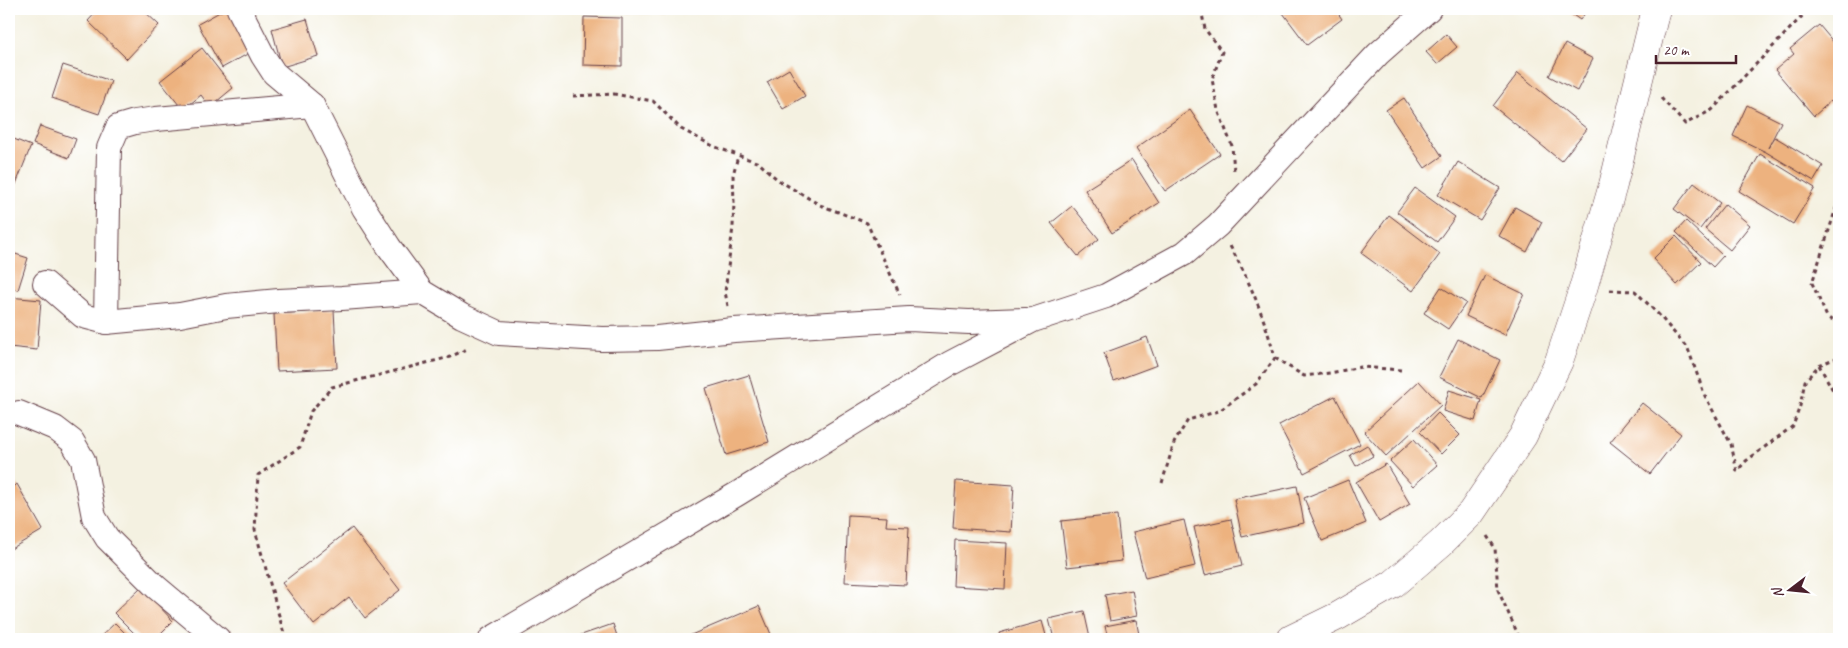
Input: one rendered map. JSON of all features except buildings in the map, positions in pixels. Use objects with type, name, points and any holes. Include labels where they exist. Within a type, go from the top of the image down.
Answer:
[{"type":"highway","points":[[1291,639],[1338,616],[1394,584],[1441,543],[1471,513],[1522,436],[1558,361],[1583,289],[1613,185],[1656,9]]},
{"type":"street","points":[[239,9],[262,56],[274,73],[312,105],[364,208],[388,247],[422,292],[462,316],[499,333],[602,339],[657,338],[734,330],[909,319],[969,322],[1033,320]]},
{"type":"street","points":[[491,639],[737,494],[949,364],[1033,320],[1106,296],[1185,253],[1218,225],[1378,54],[1429,9]]},
{"type":"street","points":[[106,322],[109,148],[118,127],[134,122],[156,119],[312,105]]},
{"type":"street","points":[[45,284],[83,316],[106,322],[180,316],[226,306],[422,292]]},
{"type":"street","points":[[19,413],[55,428],[72,441],[82,460],[94,517],[107,538],[156,587],[218,639]]},
{"type":"path","points":[[1201,9],[1205,29],[1222,52],[1212,79],[1218,110],[1232,146],[1234,175]]},
{"type":"path","points":[[1641,75],[1685,124],[1712,110],[1809,9]]},
{"type":"path","points":[[573,96],[614,94],[653,101],[681,129],[713,146],[759,163],[778,180],[820,205],[868,223],[888,266],[909,319]]},
{"type":"path","points":[[734,330],[724,292],[734,202],[733,175],[738,156]]},
{"type":"path","points":[[1839,200],[1812,283],[1827,317],[1839,325]]},
{"type":"path","points":[[1218,225],[1248,280],[1265,321],[1274,358],[1304,376],[1361,367],[1401,370]]},
{"type":"path","points":[[1583,289],[1635,292],[1688,349],[1705,396],[1731,444],[1737,471],[1746,461],[1793,426],[1800,406],[1805,381],[1819,365],[1839,357]]},
{"type":"path","points":[[287,639],[255,530],[258,475],[300,447],[311,411],[332,387],[450,358],[499,333]]},
{"type":"path","points":[[1162,483],[1174,443],[1188,420],[1218,411],[1241,395],[1256,384],[1274,358]]},
{"type":"path","points":[[1819,365],[1839,401]]},
{"type":"path","points":[[1471,513],[1495,548],[1498,590],[1520,639]]}]
